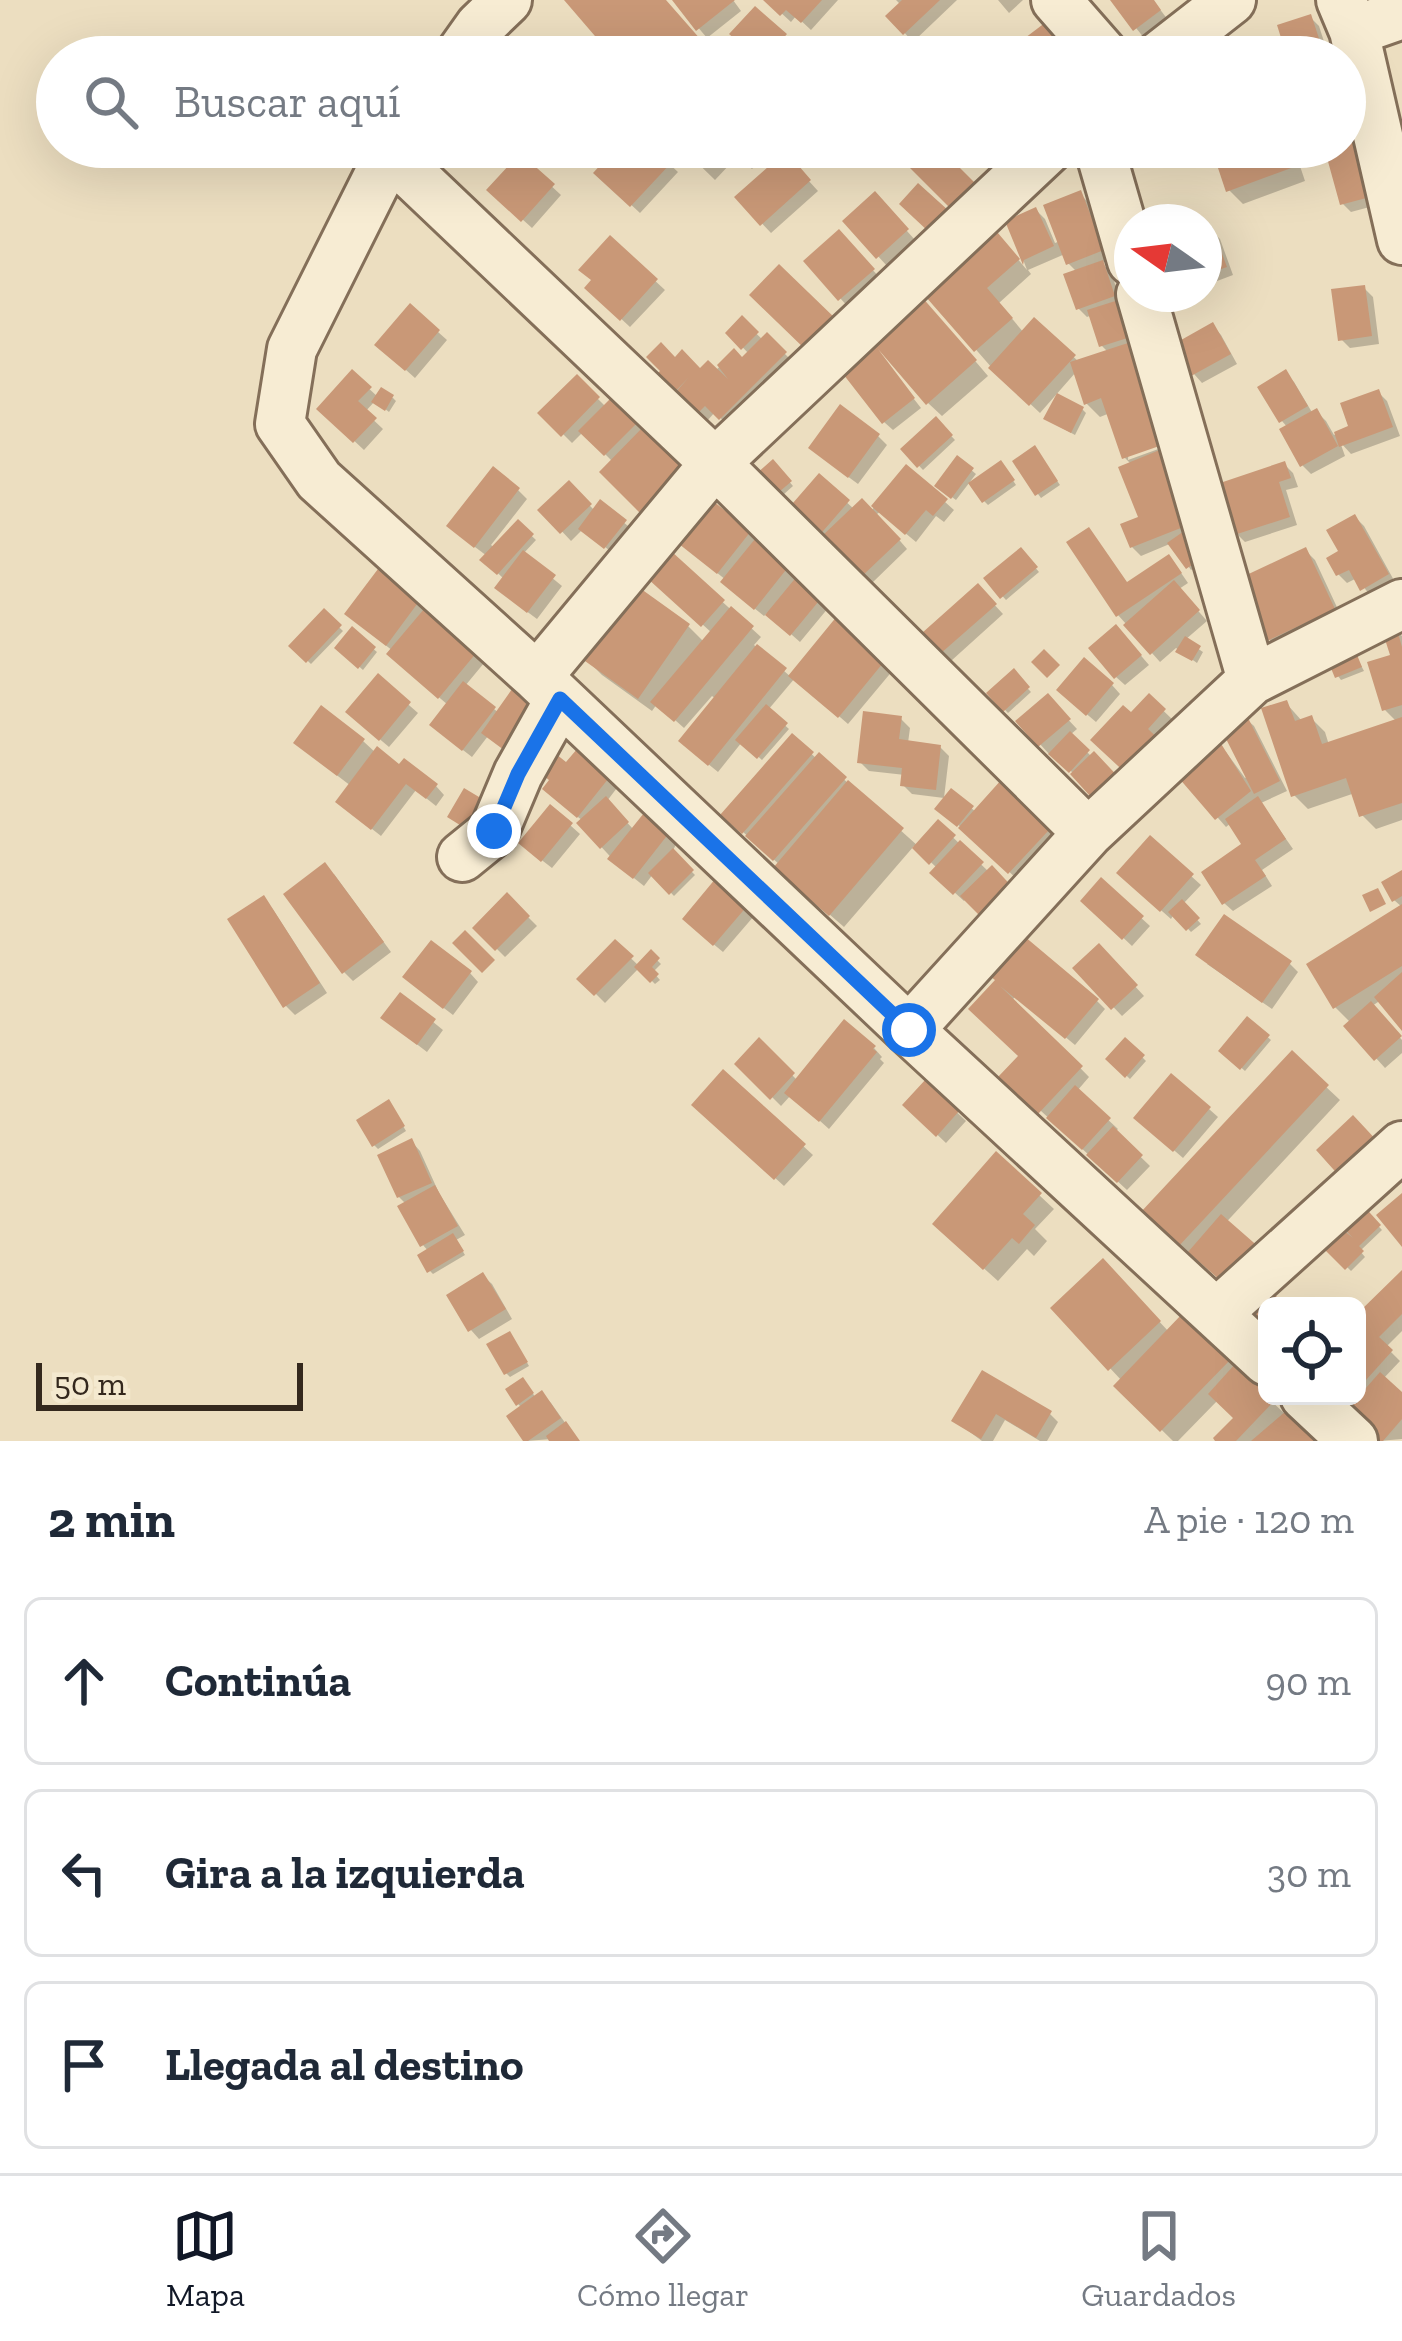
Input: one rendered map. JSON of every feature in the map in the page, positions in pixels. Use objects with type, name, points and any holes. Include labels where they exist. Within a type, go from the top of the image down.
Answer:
[{"type":"street","points":[[473,36],[507,0]]},
{"type":"street","points":[[1056,0],[1088,36]]},
{"type":"street","points":[[1185,36],[1231,0]]},
{"type":"street","points":[[1347,16],[1402,14]]},
{"type":"street","points":[[1366,93],[1402,240]]},
{"type":"street","points":[[382,168],[292,349],[280,424],[319,480],[1258,1353]]},
{"type":"street","points":[[410,168],[1088,833]]},
{"type":"street","points":[[462,857],[494,831],[548,688],[715,463],[1028,168]]},
{"type":"street","points":[[1106,168],[1116,204]]},
{"type":"street","points":[[1147,312],[1252,680]]},
{"type":"street","points":[[909,1030],[1088,833],[1252,680],[1402,604]]},
{"type":"street","points":[[1216,1314],[1402,1146]]},
{"type":"street","points":[[1315,1405],[1353,1441]]},
{"type":"building","points":[[564,0],[666,0],[698,36],[595,36]]},
{"type":"building","points":[[672,0],[735,0],[696,31]]},
{"type":"building","points":[[763,0],[822,0],[801,23],[786,10],[780,16]]},
{"type":"building","points":[[902,0],[940,0],[903,35],[885,16]]},
{"type":"building","points":[[1110,0],[1154,0],[1161,10],[1133,31]]},
{"type":"building","points":[[755,6],[787,34],[731,36]]},
{"type":"building","points":[[1311,14],[1318,36],[1280,36],[1277,25]]},
{"type":"building","points":[[1050,19],[1062,36],[1028,36]]},
{"type":"building","points":[[1366,132],[1385,193],[1340,205],[1330,168],[1366,168]]},
{"type":"building","points":[[506,168],[537,168],[555,184],[521,222],[486,190]]},
{"type":"building","points":[[598,168],[666,168],[630,207],[593,173]]},
{"type":"building","points":[[767,168],[801,168],[811,180],[760,226],[734,197]]},
{"type":"building","points":[[910,168],[960,168],[977,185],[952,210]]},
{"type":"building","points":[[1218,168],[1291,168],[1226,192]]},
{"type":"building","points":[[918,183],[949,211],[929,232],[899,204]]},
{"type":"building","points":[[1081,190],[1104,250],[1066,265],[1043,205]]},
{"type":"building","points":[[875,191],[909,229],[876,259],[842,221]]},
{"type":"building","points":[[1036,207],[1054,246],[1024,260],[1023,265],[1005,221]]},
{"type":"building","points":[[992,226],[1020,259],[987,288],[1013,318],[974,352],[919,289]]},
{"type":"building","points":[[839,229],[875,269],[838,301],[803,261]]},
{"type":"building","points":[[610,235],[658,279],[620,321],[584,288],[591,280],[578,270]]},
{"type":"building","points":[[1103,260],[1114,296],[1076,310],[1063,274]]},
{"type":"building","points":[[779,264],[837,320],[807,351],[749,295]]},
{"type":"building","points":[[1365,285],[1372,336],[1338,341],[1331,289]]},
{"type":"building","points":[[921,296],[977,360],[926,405],[878,349],[915,398],[882,424],[840,370]]},
{"type":"building","points":[[1114,301],[1114,312],[1133,312],[1140,334],[1099,347],[1087,310]]},
{"type":"building","points":[[410,303],[440,330],[405,371],[374,345]]},
{"type":"building","points":[[742,315],[759,332],[741,350],[725,333]]},
{"type":"building","points":[[1034,317],[1076,355],[1029,406],[988,368]]},
{"type":"building","points":[[1213,322],[1231,354],[1191,376],[1174,344]]},
{"type":"building","points":[[767,332],[787,352],[719,420],[705,406],[689,422],[668,401],[689,377],[668,399],[650,380],[660,371],[646,357],[661,342],[675,357],[682,349],[700,368],[708,360],[728,379],[717,365],[734,348],[742,357]]},
{"type":"building","points":[[1134,341],[1168,443],[1122,459],[1101,398],[1084,405],[1070,362]]},
{"type":"building","points":[[352,369],[372,387],[358,401],[377,418],[353,443],[316,409]]},
{"type":"building","points":[[1286,369],[1308,406],[1279,423],[1257,387]]},
{"type":"building","points":[[577,374],[600,397],[561,437],[537,413]]},
{"type":"building","points":[[381,387],[394,395],[385,411],[371,402]]},
{"type":"building","points":[[1379,389],[1393,427],[1339,447],[1334,432],[1348,426],[1340,403]]},
{"type":"building","points":[[616,393],[641,419],[604,456],[578,431]]},
{"type":"building","points":[[1057,393],[1084,407],[1071,433],[1043,419]]},
{"type":"building","points":[[840,404],[880,434],[848,478],[808,448]]},
{"type":"building","points":[[1317,408],[1338,446],[1300,467],[1279,429]]},
{"type":"building","points":[[936,416],[953,435],[917,468],[900,449]]},
{"type":"building","points":[[646,424],[689,466],[642,515],[599,472]]},
{"type":"building","points":[[1035,445],[1058,481],[1035,496],[1012,461]]},
{"type":"building","points":[[1167,447],[1196,522],[1130,548],[1120,524],[1138,517],[1118,467]]},
{"type":"building","points":[[957,455],[974,468],[951,499],[934,486]]},
{"type":"building","points":[[773,459],[792,481],[767,502],[749,480]]},
{"type":"building","points":[[1001,460],[1015,480],[982,503],[968,483]]},
{"type":"building","points":[[1285,461],[1291,478],[1279,482],[1290,517],[1234,535],[1217,484]]},
{"type":"building","points":[[906,464],[948,499],[933,516],[926,510],[905,535],[871,506]]},
{"type":"building","points":[[493,466],[520,488],[474,548],[446,526]]},
{"type":"building","points":[[819,473],[850,500],[817,538],[786,511]]},
{"type":"building","points":[[569,480],[592,504],[560,534],[537,510]]},
{"type":"building","points":[[862,498],[901,539],[860,578],[821,537]]},
{"type":"building","points":[[600,499],[627,520],[604,549],[578,529]]},
{"type":"building","points":[[713,501],[751,531],[717,574],[679,544]]},
{"type":"building","points":[[1355,514],[1389,574],[1360,591],[1349,570],[1336,576],[1326,558],[1338,551],[1326,530]]},
{"type":"building","points":[[518,519],[534,534],[497,575],[479,560]]},
{"type":"building","points":[[1089,527],[1127,582],[1169,554],[1182,573],[1116,617],[1066,542]]},
{"type":"building","points":[[1187,529],[1205,556],[1186,569],[1167,543]]},
{"type":"building","points":[[755,539],[789,566],[754,610],[720,582]]},
{"type":"building","points":[[1021,547],[1038,567],[1000,599],[983,578]]},
{"type":"building","points":[[1306,547],[1335,609],[1267,641],[1238,579]]},
{"type":"building","points":[[523,550],[556,575],[527,613],[494,588]]},
{"type":"building","points":[[671,551],[725,600],[701,627],[647,578]]},
{"type":"building","points":[[381,565],[423,596],[386,646],[344,614]]},
{"type":"building","points":[[798,575],[823,596],[790,636],[765,615]]},
{"type":"building","points":[[1174,580],[1200,610],[1150,655],[1123,625]]},
{"type":"building","points":[[978,583],[997,604],[940,654],[922,633]]},
{"type":"building","points":[[637,586],[690,624],[638,699],[585,661]]},
{"type":"building","points":[[430,602],[482,646],[438,699],[386,654]]},
{"type":"building","points":[[731,606],[754,626],[674,722],[650,702]]},
{"type":"building","points":[[324,608],[342,625],[306,663],[288,646]]},
{"type":"building","points":[[842,610],[892,652],[838,718],[788,676]]},
{"type":"building","points":[[1116,624],[1142,655],[1114,679],[1088,648]]},
{"type":"building","points":[[352,626],[376,647],[358,669],[334,648]]},
{"type":"building","points":[[1396,626],[1402,647],[1402,705],[1382,711],[1367,662],[1390,655],[1382,630]]},
{"type":"building","points":[[1185,636],[1201,646],[1192,661],[1175,652]]},
{"type":"building","points":[[757,644],[787,668],[708,766],[678,741]]},
{"type":"building","points":[[1044,649],[1060,665],[1047,678],[1031,662]]},
{"type":"building","points":[[1355,650],[1362,667],[1335,678],[1328,661]]},
{"type":"building","points":[[1084,657],[1114,683],[1086,716],[1056,690]]},
{"type":"building","points":[[1014,668],[1030,687],[1003,712],[986,693]]},
{"type":"building","points":[[378,673],[411,702],[379,741],[345,712]]},
{"type":"building","points":[[463,681],[496,707],[462,751],[429,725]]},
{"type":"building","points":[[517,682],[549,706],[512,756],[481,733]]},
{"type":"building","points":[[1048,693],[1071,719],[1038,747],[1015,721]]},
{"type":"building","points":[[1149,693],[1166,709],[1148,729],[1163,743],[1131,778],[1090,740],[1123,705],[1131,712]]},
{"type":"building","points":[[1287,700],[1295,721],[1312,715],[1322,744],[1402,717],[1402,803],[1359,817],[1346,778],[1291,797],[1261,708]]},
{"type":"building","points":[[766,704],[788,723],[757,759],[735,740]]},
{"type":"building","points":[[321,705],[365,739],[337,776],[293,743]]},
{"type":"building","points":[[863,711],[902,716],[899,739],[941,745],[936,790],[900,786],[902,768],[857,763]]},
{"type":"building","points":[[1246,714],[1280,781],[1254,794],[1220,727]]},
{"type":"building","points":[[1070,731],[1090,750],[1069,773],[1048,754]]},
{"type":"building","points":[[792,733],[814,752],[742,834],[720,815]]},
{"type":"building","points":[[1218,739],[1251,791],[1215,820],[1178,777]]},
{"type":"building","points":[[583,742],[616,769],[577,818],[542,789],[549,780],[535,769],[551,750],[566,762]]},
{"type":"building","points":[[377,746],[399,764],[404,758],[438,784],[426,799],[406,784],[371,830],[335,802]]},
{"type":"building","points":[[1094,751],[1125,784],[1100,807],[1070,774]]},
{"type":"building","points":[[819,752],[847,777],[773,861],[745,836]]},
{"type":"building","points":[[1011,769],[1062,816],[1008,874],[958,828]]},
{"type":"building","points":[[848,780],[904,828],[829,916],[773,868]]},
{"type":"building","points":[[464,788],[494,806],[476,835],[447,817]]},
{"type":"building","points":[[951,788],[974,806],[957,827],[934,809]]},
{"type":"building","points":[[606,796],[629,822],[600,849],[576,823]]},
{"type":"building","points":[[1258,796],[1286,839],[1255,860],[1266,876],[1222,905],[1201,872],[1241,844],[1225,819]]},
{"type":"building","points":[[550,804],[573,823],[541,862],[518,843]]},
{"type":"building","points":[[648,808],[673,828],[633,879],[607,859]]},
{"type":"building","points":[[938,819],[956,835],[929,865],[912,848]]},
{"type":"building","points":[[1150,835],[1194,874],[1160,912],[1116,873]]},
{"type":"building","points":[[960,840],[984,862],[953,895],[929,873]]},
{"type":"building","points":[[673,848],[694,870],[669,895],[648,873]]},
{"type":"building","points":[[325,862],[384,942],[342,974],[283,894]]},
{"type":"building","points":[[992,865],[1017,892],[986,922],[960,896]]},
{"type":"building","points":[[1402,870],[1402,896],[1392,902],[1381,882]]},
{"type":"building","points":[[1101,877],[1144,916],[1122,940],[1080,901]]},
{"type":"building","points":[[716,878],[748,905],[713,946],[682,919]]},
{"type":"building","points":[[1378,888],[1386,904],[1370,912],[1362,895]]},
{"type":"building","points":[[507,892],[530,916],[495,951],[472,928]]},
{"type":"building","points":[[264,895],[320,983],[283,1008],[227,919]]},
{"type":"building","points":[[1182,899],[1200,918],[1186,931],[1168,912]]},
{"type":"building","points":[[1402,904],[1402,966],[1333,1009],[1306,964]]},
{"type":"building","points":[[1224,914],[1292,961],[1262,1003],[1195,955]]},
{"type":"building","points":[[465,930],[495,960],[482,973],[452,943]]},
{"type":"building","points":[[1024,936],[1099,999],[1065,1039],[1000,986],[1083,1066],[1038,1114],[998,1077],[1018,1056],[968,1009],[995,980],[991,977]]},
{"type":"building","points":[[615,939],[634,956],[594,996],[576,979]]},
{"type":"building","points":[[431,940],[472,971],[443,1009],[402,977]]},
{"type":"building","points":[[1099,943],[1138,985],[1111,1010],[1072,968]]},
{"type":"building","points":[[651,949],[660,958],[652,967],[659,974],[650,983],[634,967]]},
{"type":"building","points":[[1402,972],[1402,1031],[1374,997]]},
{"type":"building","points":[[400,992],[436,1019],[417,1045],[380,1018]]},
{"type":"building","points":[[1371,1001],[1402,1036],[1374,1061],[1343,1026]]},
{"type":"building","points":[[1247,1016],[1270,1035],[1240,1070],[1218,1051]]},
{"type":"building","points":[[844,1019],[877,1052],[819,1122],[784,1093]]},
{"type":"building","points":[[759,1037],[795,1073],[770,1100],[734,1064]]},
{"type":"building","points":[[1125,1037],[1145,1055],[1125,1078],[1105,1059]]},
{"type":"building","points":[[1292,1050],[1329,1085],[1177,1248],[1140,1213]]},
{"type":"building","points":[[723,1069],[806,1144],[774,1180],[691,1105]]},
{"type":"building","points":[[1171,1073],[1211,1107],[1173,1152],[1133,1118]]},
{"type":"building","points":[[926,1079],[960,1110],[936,1137],[902,1105]]},
{"type":"building","points":[[1075,1085],[1111,1118],[1082,1150],[1046,1118]]},
{"type":"building","points":[[389,1099],[405,1126],[372,1147],[356,1120]]},
{"type":"building","points":[[1353,1115],[1380,1144],[1342,1179],[1316,1150]]},
{"type":"building","points":[[1113,1126],[1143,1155],[1117,1183],[1086,1155]]},
{"type":"building","points":[[412,1138],[432,1183],[397,1198],[377,1155]]},
{"type":"building","points":[[996,1151],[1042,1193],[1023,1214],[1035,1225],[1019,1244],[1012,1238],[983,1270],[932,1224]]},
{"type":"building","points":[[435,1185],[458,1226],[420,1247],[397,1206]]},
{"type":"building","points":[[1402,1193],[1402,1247],[1376,1215]]},
{"type":"building","points":[[1360,1202],[1381,1225],[1359,1246],[1364,1251],[1345,1270],[1323,1248],[1342,1229],[1353,1238],[1338,1222]]},
{"type":"building","points":[[1221,1214],[1261,1249],[1228,1287],[1188,1252]]},
{"type":"building","points":[[453,1233],[464,1251],[427,1273],[417,1255]]},
{"type":"building","points":[[1103,1258],[1161,1321],[1108,1371],[1050,1308]]},
{"type":"building","points":[[1402,1270],[1402,1314],[1379,1337],[1393,1350],[1366,1380],[1366,1323],[1366,1305]]},
{"type":"building","points":[[483,1272],[506,1309],[468,1332],[446,1295]]},
{"type":"building","points":[[1258,1304],[1258,1329],[1246,1316]]},
{"type":"building","points":[[1183,1313],[1231,1359],[1160,1432],[1113,1386]]},
{"type":"building","points":[[510,1331],[528,1362],[504,1375],[486,1344]]},
{"type":"building","points":[[1236,1363],[1258,1384],[1258,1405],[1270,1405],[1236,1441],[1215,1441],[1233,1418],[1208,1394]]},
{"type":"building","points":[[982,1370],[1052,1411],[1036,1438],[996,1414],[981,1439],[951,1421]]},
{"type":"building","points":[[1380,1372],[1402,1392],[1402,1419],[1383,1441],[1376,1441],[1344,1413],[1351,1405],[1366,1405],[1366,1388]]},
{"type":"building","points":[[523,1377],[534,1393],[516,1406],[505,1389]]},
{"type":"building","points":[[542,1390],[561,1418],[523,1441],[506,1416]]},
{"type":"building","points":[[1293,1405],[1324,1441],[1251,1441]]},
{"type":"building","points":[[566,1421],[580,1441],[549,1441],[546,1436]]},
{"type":"route","points":[[494,831],[518,774],[560,699],[909,1030]]}]
